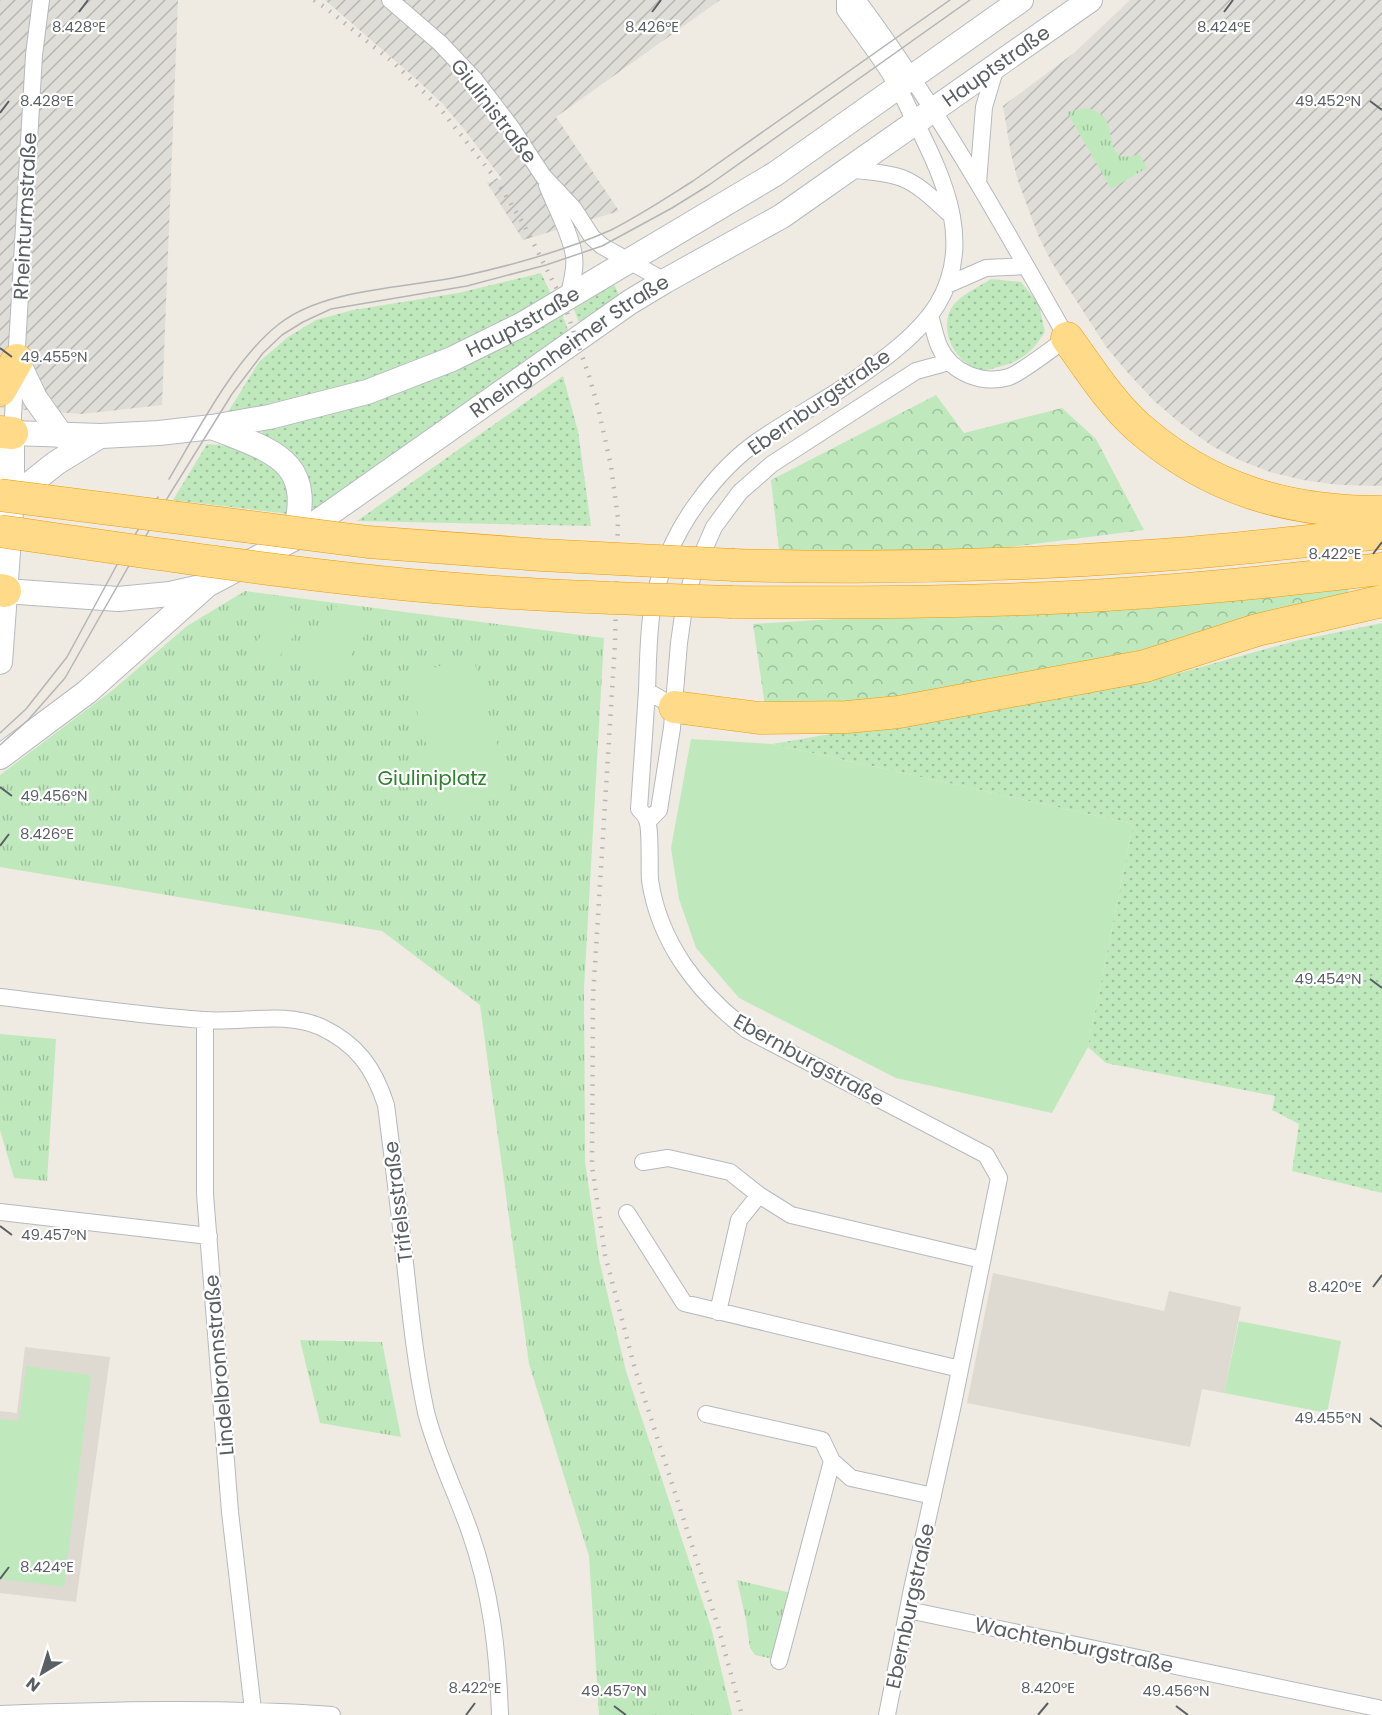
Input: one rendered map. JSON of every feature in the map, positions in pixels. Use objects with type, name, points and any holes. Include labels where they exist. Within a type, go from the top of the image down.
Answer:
[{"type":"highway","points":[[1067,338],[1114,403],[1138,427],[1197,469],[1245,492],[1278,502],[1311,508],[1382,512]]},
{"type":"highway","points":[[0,390],[17,360]]},
{"type":"highway","points":[[6,497],[368,542],[541,555],[734,565],[871,567],[984,565],[1228,549],[1382,533]]},
{"type":"highway","points":[[0,531],[186,558],[434,587],[612,598],[732,602],[915,602],[1071,597],[1160,591],[1382,569]]},
{"type":"highway","points":[[675,707],[759,718],[847,717],[899,712],[1145,666],[1257,630],[1382,601]]},
{"type":"main road","name":"Hauptstraße","points":[[6,433],[101,436],[212,427],[269,417],[367,392],[452,358],[491,341],[568,298],[775,174],[1021,0]]},
{"type":"main road","name":"Hauptstraße","points":[[924,117],[1090,0]]},
{"type":"main road","name":"Rheingönheimer Straße","points":[[207,585],[293,539],[596,325],[665,281],[754,233],[850,170],[924,117]]},
{"type":"main road","points":[[17,360],[35,398],[62,436]]},
{"type":"main road","points":[[212,427],[270,450],[285,461],[300,485],[300,515],[293,539]]},
{"type":"main road","points":[[0,662],[6,433]]},
{"type":"main road","points":[[6,497],[101,436]]},
{"type":"main road","points":[[3,590],[118,599],[170,594],[207,585]]},
{"type":"main road","points":[[0,757],[87,692],[207,585]]},
{"type":"street","name":"Rheinturmstraße","points":[[6,433],[17,360],[34,55],[41,0]]},
{"type":"street","name":"Giulinistraße","points":[[390,0],[440,43],[475,80],[511,127],[543,176],[569,238],[574,256],[568,298]]},
{"type":"street","points":[[846,0],[845,10],[906,82]]},
{"type":"street","points":[[854,0],[858,1],[864,9],[906,82]]},
{"type":"street","points":[[978,183],[984,107],[996,67]]},
{"type":"street","name":"Ebernburgstraße","points":[[887,1715],[999,1178],[986,1155],[747,1030],[714,1003],[699,987],[675,953],[658,916],[650,880],[648,821],[639,809],[652,611],[656,589],[674,542],[697,504],[721,476],[756,442],[883,360],[930,315],[947,285],[954,250],[952,216],[924,117],[906,82]]},
{"type":"street","points":[[924,117],[978,183],[1067,338],[1010,376],[981,380],[949,362],[940,348],[930,315]]},
{"type":"street","points":[[850,170],[902,178],[923,191],[952,216]]},
{"type":"street","name":"Giulinistraße","points":[[543,176],[574,209],[592,237],[602,246],[665,281]]},
{"type":"street","points":[[947,285],[986,268],[1026,266]]},
{"type":"street","name":"Ebernburgstraße","points":[[648,821],[659,810],[675,707],[681,624],[693,575],[714,527],[753,479],[772,464],[916,372],[949,362]]},
{"type":"street","points":[[647,691],[675,707]]},
{"type":"street","name":"Trifelsstraße","points":[[0,997],[205,1020],[295,1020],[320,1027],[345,1041],[365,1059],[378,1081],[386,1105],[417,1369],[427,1415],[441,1461],[470,1531],[493,1616],[500,1715]]},
{"type":"street","name":"Lindelbronnstraße","points":[[205,1020],[205,1194],[230,1512],[253,1710]]},
{"type":"street","points":[[643,1162],[668,1158],[730,1172],[759,1195],[790,1215],[982,1260]]},
{"type":"street","points":[[718,1312],[739,1220],[759,1195]]},
{"type":"street","points":[[0,1212],[208,1236]]},
{"type":"street","points":[[627,1213],[684,1304],[960,1369]]},
{"type":"street","name":"Ebernburgstraße","points":[[706,1414],[822,1440],[832,1461],[851,1478],[933,1496]]},
{"type":"street","points":[[779,1661],[832,1461]]},
{"type":"street","name":"Wachtenburgstraße","points":[[908,1611],[1382,1708]]},
{"type":"street","points":[[0,1714],[253,1710],[332,1715]]},
{"type":"shaded area","points":[[0,0],[178,0],[162,405],[82,414],[0,408]]},
{"type":"shaded area","points":[[325,0],[720,0],[556,117],[619,211],[523,240],[487,183],[502,179],[463,128],[442,103]]},
{"type":"shaded area","points":[[1130,0],[1382,0],[1382,486],[1339,485],[1303,480],[1270,472],[1212,446],[1154,401],[1128,373],[1107,348],[1052,263],[1038,235],[1018,181],[1003,106],[1074,53]]},
{"type":"shaded area","points":[[993,1273],[1164,1311],[1169,1291],[1241,1307],[1224,1393],[1202,1389],[1190,1447],[967,1403]]},
{"type":"shaded area","points":[[25,1347],[110,1357],[76,1602],[0,1593],[0,1411],[17,1413]]},
{"type":"green space","points":[[1087,108],[1100,114],[1106,120],[1116,153],[1128,157],[1139,154],[1147,168],[1111,189],[1067,112]]},
{"type":"green space","points":[[541,273],[552,296],[422,358],[321,394],[279,404],[228,412],[259,362],[288,337],[316,320],[353,310],[458,293]]},
{"type":"green space","points":[[991,279],[1021,282],[1039,304],[1045,332],[1036,345],[1020,359],[985,370],[965,362],[957,354],[951,344],[947,322],[956,302]]},
{"type":"green space","points":[[614,284],[619,295],[579,323],[574,309]]},
{"type":"green space","points":[[562,314],[568,330],[315,509],[312,508],[303,473],[294,457],[288,450],[261,432],[265,429]]},
{"type":"green space","points":[[563,376],[578,431],[591,526],[357,521]]},
{"type":"green space","points":[[936,395],[964,433],[1062,408],[1096,439],[1144,530],[979,551],[779,550],[771,480]]},
{"type":"green space","points":[[207,444],[245,450],[278,468],[290,491],[289,514],[173,500]]},
{"type":"green space","points":[[1348,587],[1349,596],[1184,641],[973,685],[829,706],[765,706],[753,624]]},
{"type":"green space","name":"Giuliniplatz","points":[[245,591],[604,638],[584,989],[585,1161],[599,1259],[626,1371],[711,1627],[732,1715],[599,1715],[589,1556],[529,1364],[480,1005],[382,931],[0,867],[0,775],[114,689],[187,626]]},
{"type":"green space","points":[[283,603],[306,618],[277,660],[255,645]]},
{"type":"green space","points":[[335,606],[369,629],[329,686],[296,662]]},
{"type":"green space","points":[[1382,623],[1382,1193],[1292,1171],[1299,1124],[1272,1110],[1275,1096],[1106,1063],[1088,1047],[1133,824],[772,744],[1165,677],[1295,641]]},
{"type":"green space","points":[[473,657],[511,795],[445,812],[407,675]]},
{"type":"green space","points":[[691,739],[772,744],[1133,824],[1088,1047],[1052,1113],[896,1078],[739,998],[696,948],[679,899],[671,848]]},
{"type":"green space","points":[[0,1034],[56,1039],[47,1181],[14,1178],[0,1130]]},
{"type":"green space","points":[[1239,1321],[1341,1341],[1327,1413],[1224,1393]]},
{"type":"green space","points":[[300,1340],[382,1342],[401,1437],[320,1423]]},
{"type":"green space","points":[[26,1366],[91,1375],[64,1587],[0,1579],[0,1419],[19,1421]]},
{"type":"green space","points":[[737,1580],[791,1593],[773,1659],[755,1655],[750,1648]]},
{"type":"tram line","points":[[169,479],[218,396],[247,356],[279,324],[298,312],[343,296],[463,276],[501,267],[557,251],[611,230],[693,181],[950,0]]},
{"type":"tram line","points":[[0,745],[28,720],[65,678],[168,497],[232,394],[263,353],[282,335],[331,309],[467,286],[546,265],[602,246],[709,185],[970,0]]},
{"type":"tram line","points":[[0,733],[26,709],[67,657],[119,561],[158,497]]},
{"type":"railway","points":[[314,0],[394,63],[438,106],[492,174],[523,223],[563,301],[598,407],[611,466],[618,519],[615,643],[593,997],[592,1166],[605,1255],[635,1369],[718,1626],[742,1715]]}]
